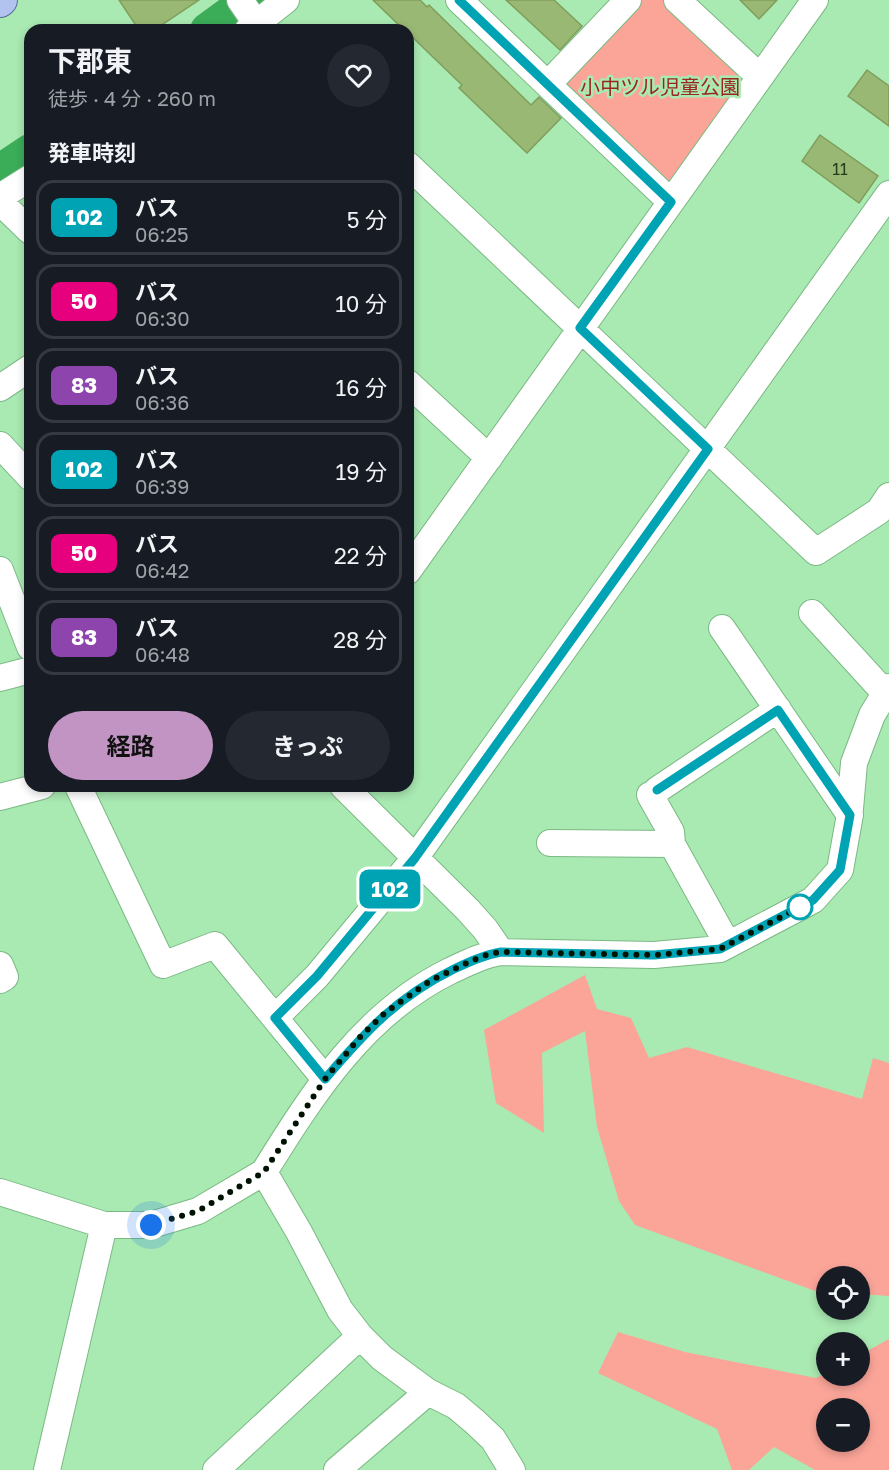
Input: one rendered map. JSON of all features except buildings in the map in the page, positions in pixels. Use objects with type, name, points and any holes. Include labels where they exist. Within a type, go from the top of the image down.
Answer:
[{"type":"street","points":[[253,20],[286,0]]},
{"type":"street","points":[[459,0],[671,202]]},
{"type":"street","points":[[548,84],[628,0]]},
{"type":"street","points":[[676,0],[760,77]]},
{"type":"street","points":[[414,563],[815,0]]},
{"type":"street","points":[[414,171],[816,552],[879,511],[889,496]]},
{"type":"street","points":[[0,197],[24,182]]},
{"type":"street","points":[[275,1018],[317,976],[415,858],[889,194]]},
{"type":"street","points":[[0,202],[24,225]]},
{"type":"street","points":[[0,388],[24,372]]},
{"type":"street","points":[[414,389],[489,458]]},
{"type":"street","points":[[0,445],[24,471]]},
{"type":"street","points":[[0,570],[24,632]]},
{"type":"street","points":[[0,1192],[104,1225],[151,1225],[198,1211],[264,1172],[325,1079],[361,1036],[386,1012],[430,981],[471,961],[501,952],[654,955],[720,949],[813,900],[840,870],[850,815],[854,762],[872,715],[887,690],[812,613]]},
{"type":"street","points":[[722,628],[850,815]]},
{"type":"street","points":[[0,678],[24,672]]},
{"type":"street","points":[[728,945],[672,844],[671,832],[654,792],[778,710]]},
{"type":"street","points":[[0,797],[24,791]]},
{"type":"street","points":[[81,792],[163,965],[215,945],[325,1079]]},
{"type":"street","points":[[349,792],[468,910],[501,952]]},
{"type":"street","points":[[550,843],[672,844]]},
{"type":"street","points":[[0,965],[5,977],[0,980]]},
{"type":"street","points":[[264,1172],[340,1310],[360,1336],[381,1358],[428,1392],[456,1406],[481,1428],[493,1439],[512,1470]]},
{"type":"street","points":[[48,1470],[104,1225]]},
{"type":"street","points":[[216,1470],[360,1336]]},
{"type":"street","points":[[337,1470],[428,1392]]},
{"type":"green space","name":"小中ツル児童公園","points":[[633,0],[665,0],[744,74],[746,83],[675,183],[665,185],[562,87]]},
{"type":"green space","points":[[585,975],[597,1009],[631,1018],[649,1058],[687,1047],[862,1099],[873,1058],[889,1063],[889,1296],[870,1295],[870,1266],[816,1266],[816,1291],[635,1225],[619,1201],[597,1127],[585,1031],[542,1053],[544,1133],[496,1103],[484,1030]]},
{"type":"green space","points":[[618,1332],[685,1352],[816,1378],[816,1386],[870,1386],[870,1349],[889,1339],[889,1470],[815,1470],[774,1447],[749,1470],[732,1470],[717,1429],[598,1373]]},
{"type":"waterway","points":[[215,24],[248,0]]},
{"type":"waterway","points":[[0,171],[24,155]]},
{"type":"bus line","name":"102","points":[[459,0],[671,202],[580,328],[708,449],[415,858],[352,936],[317,976],[275,1018],[325,1079],[361,1036],[386,1012],[430,981],[471,961],[501,952],[654,955],[720,949],[813,900],[840,870],[850,815],[778,710],[657,790]]},
{"type":"route","points":[[151,1225],[198,1211],[264,1172],[292,1126],[325,1079],[361,1036],[386,1012],[430,981],[471,961],[501,952],[654,955],[720,949],[800,907]]}]
